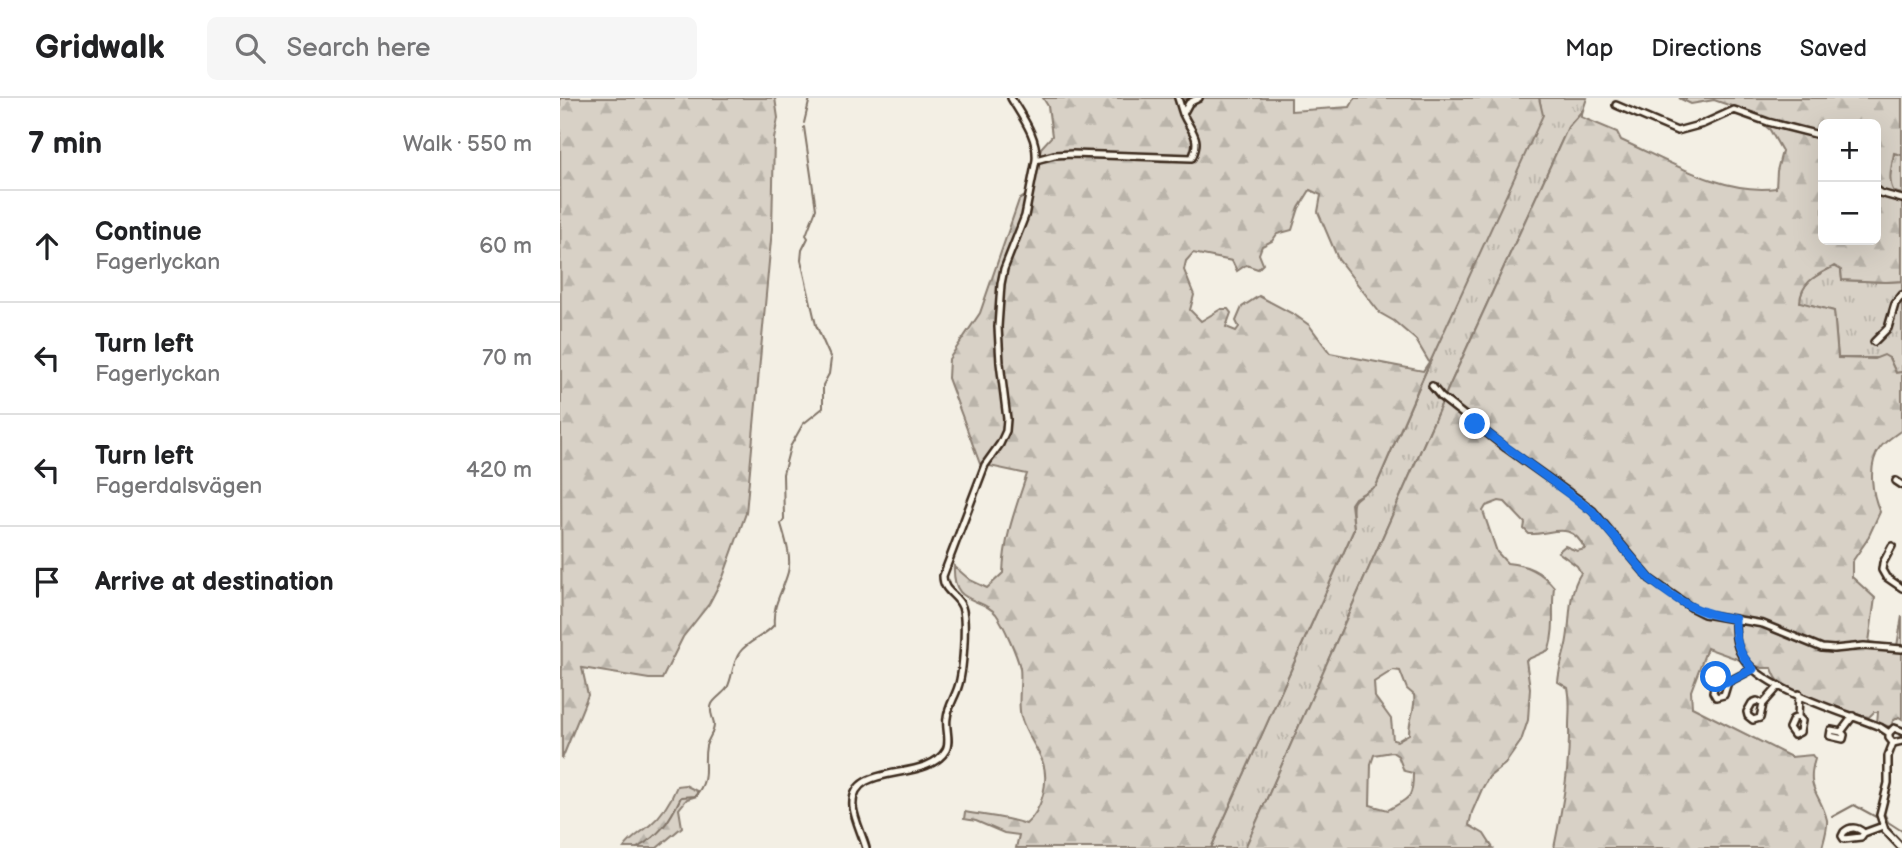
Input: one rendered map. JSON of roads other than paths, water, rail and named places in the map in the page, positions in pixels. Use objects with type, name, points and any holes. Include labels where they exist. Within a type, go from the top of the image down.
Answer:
[{"type":"street","points":[[866,848],[853,809],[854,794],[858,786],[871,778],[922,766],[936,759],[946,748],[947,719],[961,670],[963,619],[962,606],[945,587],[943,576],[985,465],[1006,431],[998,327],[1001,285],[1004,269],[1025,216],[1036,160],[1035,143],[1011,98]]},
{"type":"street","points":[[1036,160],[1072,154],[1192,158],[1197,149],[1197,140],[1178,98]]},
{"type":"street","points":[[1183,114],[1189,103],[1199,98]]},
{"type":"street","points":[[1616,106],[1674,131],[1694,128],[1734,110],[1818,135]]},
{"type":"street","points":[[1881,194],[1902,199]]},
{"type":"street","points":[[1874,342],[1888,328],[1895,304],[1902,295]]},
{"type":"street","points":[[1432,386],[1441,397],[1592,511],[1650,579],[1692,608],[1704,614],[1763,624],[1822,648],[1864,646],[1902,649]]},
{"type":"street","points":[[1896,481],[1902,485]]},
{"type":"street","points":[[1892,546],[1881,570],[1902,588]]},
{"type":"street","points":[[1735,619],[1736,644],[1741,654],[1763,678],[1889,733]]},
{"type":"street","points":[[1728,682],[1753,669]]},
{"type":"street","points":[[1763,704],[1779,686]]},
{"type":"street","points":[[1798,717],[1799,694]]},
{"type":"street","points":[[1841,732],[1853,716]]},
{"type":"street","points":[[1889,733],[1895,728],[1902,731]]},
{"type":"street","points":[[1889,733],[1893,743]]},
{"type":"street","points":[[1893,743],[1902,741]]},
{"type":"street","points":[[1893,743],[1888,756],[1888,783],[1880,815],[1883,826],[1902,848]]},
{"type":"street","points":[[1864,833],[1883,826]]},
{"type":"waterway","points":[[804,123],[810,98]]},
{"type":"waterway","points":[[637,848],[664,827],[681,797],[695,796],[700,790],[704,778],[706,746],[714,728],[712,704],[727,688],[740,652],[774,625],[776,604],[788,572],[789,554],[781,524],[784,519],[783,474],[790,447],[803,424],[823,408],[823,385],[829,374],[831,359],[816,325],[801,260],[808,238],[806,235],[816,209],[804,127]]},
{"type":"waterway","points":[[1832,817],[1854,805],[1876,817]]},
{"type":"waterway","points":[[1885,815],[1888,822],[1902,831]]}]
